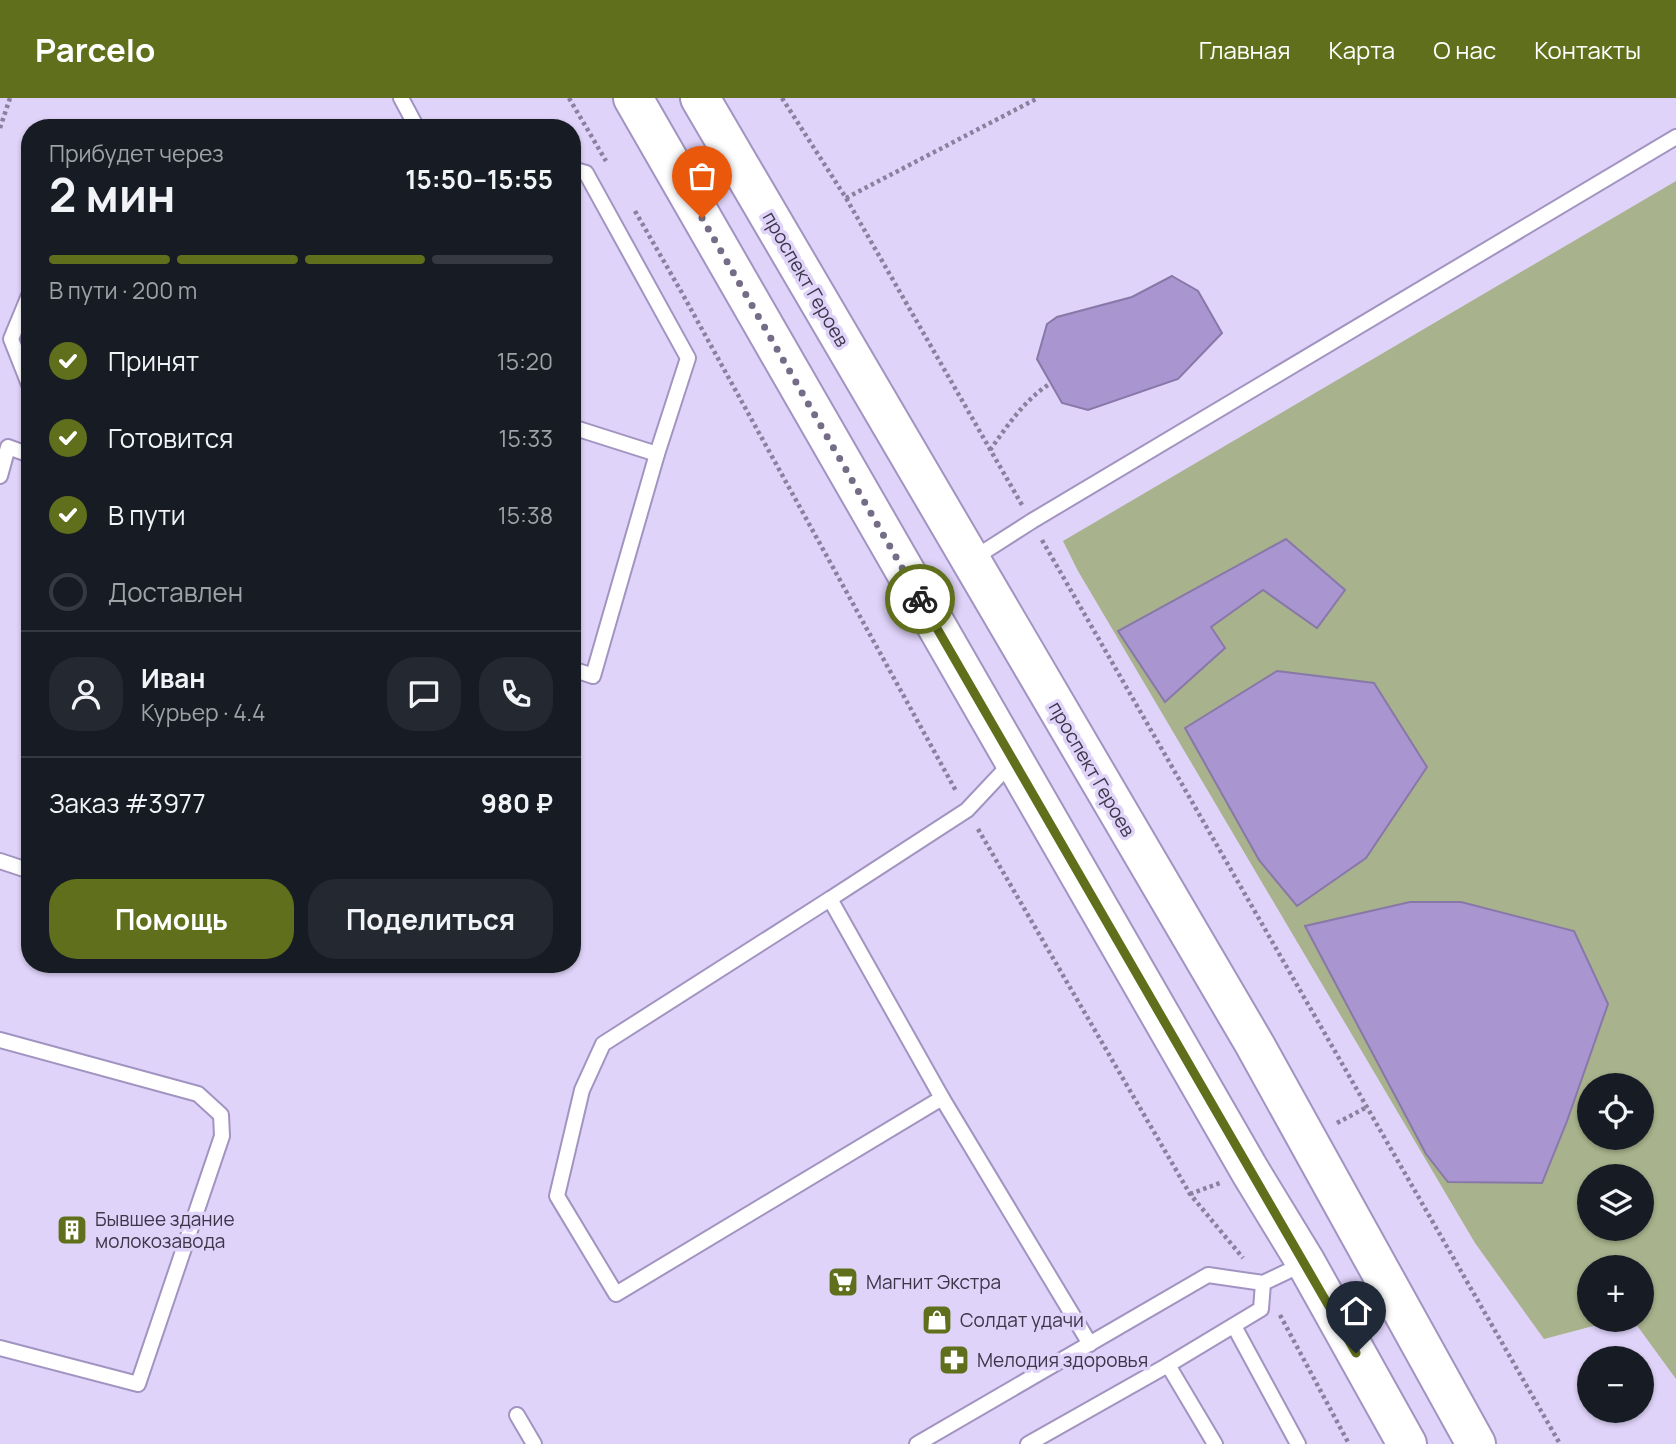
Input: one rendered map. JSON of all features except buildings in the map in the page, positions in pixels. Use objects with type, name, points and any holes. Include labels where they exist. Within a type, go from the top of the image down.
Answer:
[{"type":"main road","points":[[633,98],[1013,761],[1306,1263],[1407,1444]]},
{"type":"main road","name":"проспект Героев","points":[[700,98],[1255,1045],[1476,1444]]},
{"type":"lane","points":[[401,98],[413,119]]},
{"type":"lane","points":[[970,561],[1032,521],[1676,137]]},
{"type":"lane","points":[[581,172],[586,173],[688,358],[657,454],[593,676],[581,672]]},
{"type":"lane","points":[[21,315],[11,339],[21,364]]},
{"type":"lane","points":[[581,430],[657,454]]},
{"type":"lane","points":[[0,476],[8,447],[21,452]]},
{"type":"lane","points":[[942,1098],[616,1294],[557,1196],[582,1090],[603,1044],[967,810],[1013,761]]},
{"type":"lane","points":[[0,861],[21,868]]},
{"type":"lane","points":[[830,899],[942,1098],[1090,1343]]},
{"type":"lane","points":[[0,1040],[198,1094],[221,1115],[222,1136],[138,1384],[0,1348]]},
{"type":"lane","points":[[917,1444],[1208,1275],[1263,1283],[1306,1263]]},
{"type":"lane","points":[[1028,1444],[1261,1309],[1263,1283]]},
{"type":"lane","points":[[1234,1326],[1298,1444]]},
{"type":"lane","points":[[1168,1365],[1215,1444]]},
{"type":"lane","points":[[517,1415],[534,1444]]},
{"type":"path","points":[[0,128],[10,98]]},
{"type":"path","points":[[569,98],[609,167]]},
{"type":"path","points":[[782,98],[846,198],[1560,1444]]},
{"type":"path","points":[[846,198],[1038,98]]},
{"type":"path","points":[[629,201],[689,304],[967,810],[1190,1194],[1263,1283],[1349,1444]]},
{"type":"path","points":[[990,450],[1026,404],[1039,390],[1051,383]]},
{"type":"green space","points":[[1676,181],[1676,1379],[1642,1332],[1654,1332],[1654,1255],[1577,1255],[1577,1330],[1544,1339],[1475,1243],[1078,571],[1063,541]],"holes":[[[1286,540],[1263,589],[1210,628]],[[1277,671],[1373,683],[1427,767]],[[1305,926],[1608,1004],[1584,1073],[1654,1073],[1654,1150],[1577,1150],[1577,1092],[1542,1183],[1448,1182],[1426,1154]]]},
{"type":"shaded area","points":[[1172,276],[1198,291],[1222,333],[1178,379],[1088,410],[1062,403],[1037,359],[1047,324],[1057,317],[1132,297]]},
{"type":"shaded area","points":[[1286,539],[1345,590],[1317,628],[1263,590],[1211,627],[1225,648],[1165,702],[1118,631]]},
{"type":"shaded area","points":[[1277,671],[1374,683],[1427,767],[1366,858],[1297,906],[1259,860],[1185,728]]},
{"type":"shaded area","points":[[1410,902],[1461,902],[1574,931],[1608,1004],[1584,1073],[1577,1073],[1577,1092],[1542,1183],[1448,1182],[1426,1154],[1305,926]]},
{"type":"way so far","points":[[702,218],[920,599]]},
{"type":"place","name":"Бывшее здание молокозавода","points":[[72,1230]]},
{"type":"place","name":"Магнит Экстра","points":[[843,1282]]},
{"type":"place","name":"Солдат удачи","points":[[937,1320]]},
{"type":"place","name":"Мелодия здоровья","points":[[954,1360]]},
{"type":"route","points":[[920,599],[1356,1353]]}]
